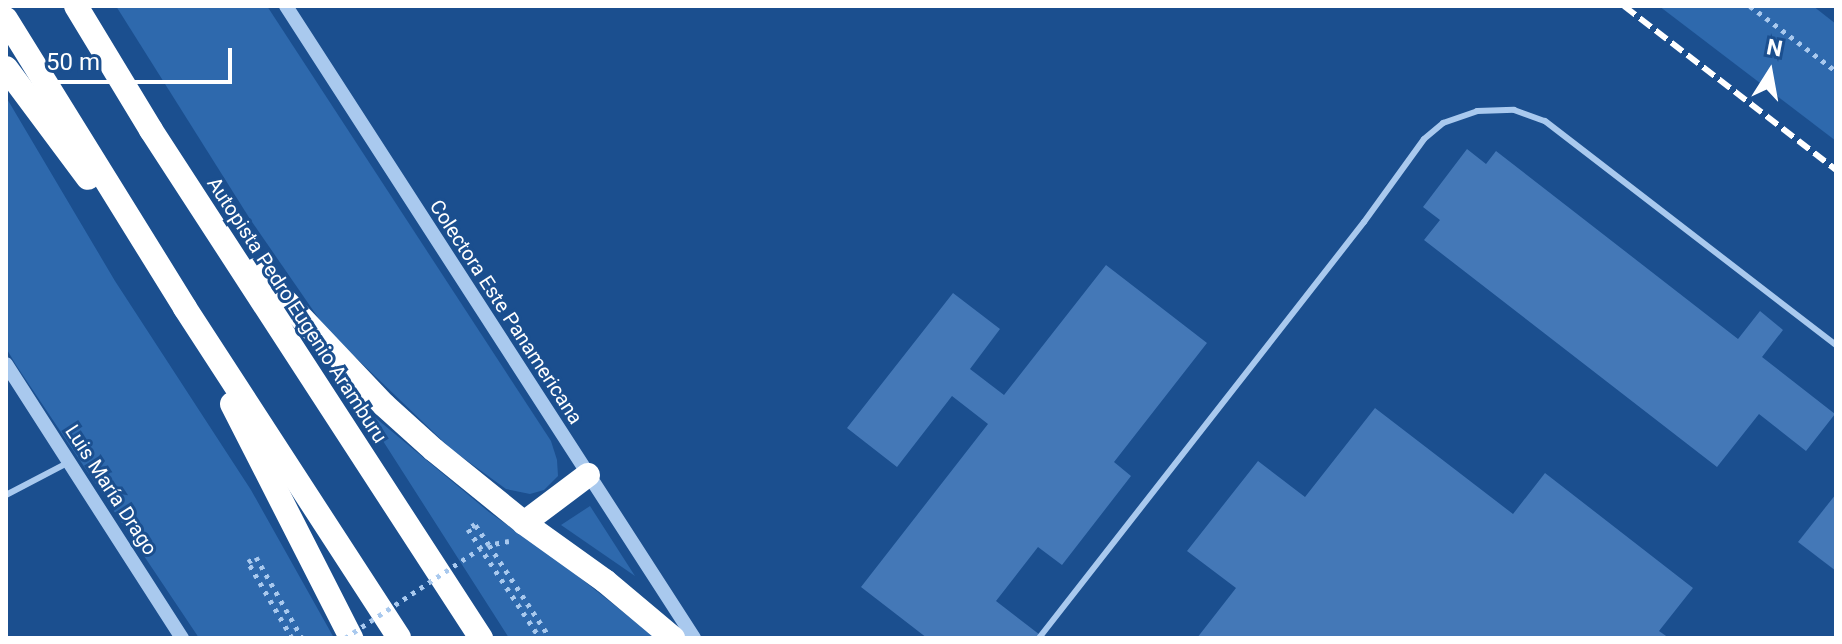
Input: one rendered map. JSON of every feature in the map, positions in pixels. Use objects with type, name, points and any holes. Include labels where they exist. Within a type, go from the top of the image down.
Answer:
[{"type":"highway","name":"Autopista Pedro Eugenio Aramburu","points":[[76,6],[151,130],[481,638]]},
{"type":"highway","points":[[6,19],[185,308],[399,638]]},
{"type":"highway","points":[[6,68],[185,308],[348,638]]},
{"type":"highway","points":[[215,227],[384,405],[519,532],[605,581],[673,638]]},
{"type":"highway","points":[[519,532],[588,475]]},
{"type":"street","name":"Colectora Este Panamericana","points":[[286,6],[694,638]]},
{"type":"street","name":"Luis María Drago","points":[[6,364],[182,638]]},
{"type":"lane","points":[[1039,638],[1364,222],[1424,139],[1443,123],[1477,111],[1514,110],[1545,121],[1836,345]]},
{"type":"lane","points":[[6,495],[69,462]]},
{"type":"path","points":[[1750,6],[1836,71]]},
{"type":"path","points":[[540,638],[468,529],[475,524],[550,638]]},
{"type":"path","points":[[489,545],[519,532]]},
{"type":"path","points":[[348,638],[481,548]]},
{"type":"path","points":[[292,638],[248,562],[256,557],[302,638]]},
{"type":"shaded area","points":[[116,6],[267,6],[551,441],[558,476],[544,490],[530,494],[506,489],[451,449],[326,329],[250,219]]},
{"type":"shaded area","points":[[1659,6],[1813,6],[1836,24],[1836,141]]},
{"type":"shaded area","points":[[6,97],[115,281],[251,490],[334,638],[199,638],[16,365],[6,348]]},
{"type":"shaded area","points":[[360,405],[489,512],[565,566],[656,638],[509,638]]},
{"type":"shaded area","points":[[590,506],[635,576],[561,525]]},
{"type":"building","points":[[1467,149],[1486,164],[1496,151],[1738,339],[1760,311],[1783,330],[1762,357],[1835,414],[1806,451],[1759,414],[1717,467],[1424,240],[1440,220],[1423,207]]},
{"type":"building","points":[[1106,265],[1207,343],[1114,462],[1131,476],[1062,565],[1038,547],[996,601],[1044,638],[927,638],[861,587],[988,424],[952,396],[897,467],[847,428],[953,293],[1000,329],[970,369],[1004,395]]},
{"type":"building","points":[[1375,408],[1513,514],[1545,473],[1693,588],[1659,631],[1669,638],[1197,638],[1236,588],[1187,551],[1258,461],[1305,497]]},
{"type":"building","points":[[1836,494],[1836,571],[1798,542]]},
{"type":"railway","points":[[1624,6],[1836,170]]}]
